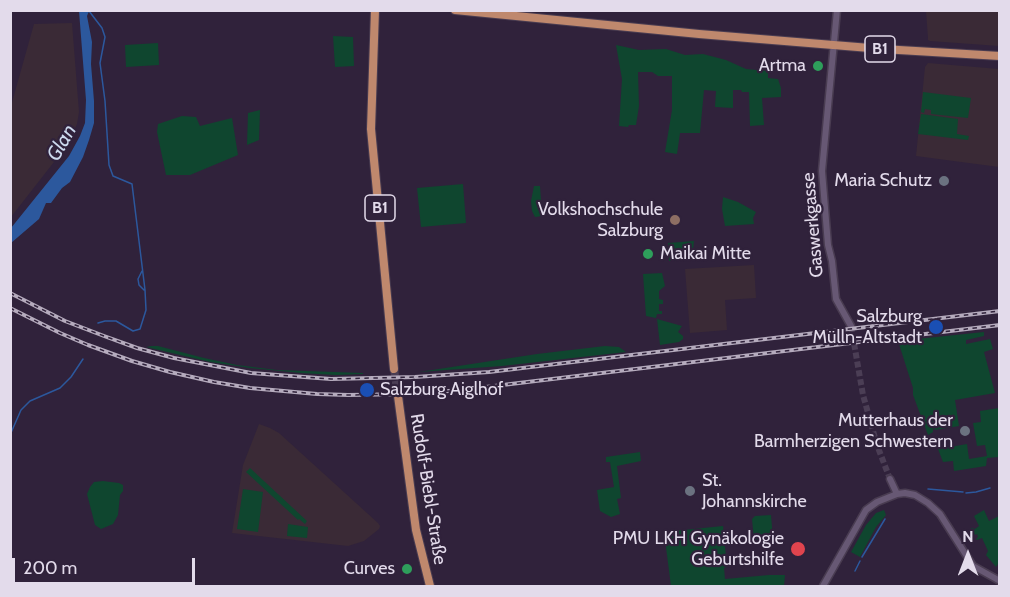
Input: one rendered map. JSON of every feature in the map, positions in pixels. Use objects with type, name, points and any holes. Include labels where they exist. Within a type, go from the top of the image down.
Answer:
[{"type":"main road","name":"B1","points":[[375,10],[371,129],[394,369]]},
{"type":"main road","name":"B1","points":[[454,10],[834,45],[999,56]]},
{"type":"main road","name":"Rudolf-Biebl-Straße","points":[[398,396],[416,530],[430,586]]},
{"type":"street","name":"Gaswerkgasse","points":[[837,10],[822,174],[828,245],[836,299],[851,326]]},
{"type":"street","points":[[890,479],[897,494]]},
{"type":"street","points":[[824,586],[862,516],[870,506],[897,494],[908,493],[928,503],[940,514],[974,566],[999,581]]},
{"type":"shaded area","points":[[926,11],[999,11],[999,46],[930,41],[928,40]]},
{"type":"shaded area","points":[[72,23],[79,112],[77,124],[68,144],[11,217],[11,106],[34,24]]},
{"type":"shaded area","points":[[928,63],[999,69],[999,167],[916,156],[925,67]]},
{"type":"shaded area","points":[[754,265],[756,298],[725,300],[727,330],[690,333],[685,269]]},
{"type":"shaded area","points":[[259,424],[279,433],[378,523],[379,529],[364,541],[348,546],[232,533],[243,465]]},
{"type":"green space","points":[[333,36],[353,37],[354,66],[335,67]]},
{"type":"green space","points":[[158,43],[159,65],[126,67],[125,45]]},
{"type":"green space","points":[[616,45],[639,50],[666,49],[685,55],[703,54],[726,60],[746,69],[768,71],[768,78],[778,79],[781,97],[762,98],[764,125],[750,126],[749,92],[733,90],[733,108],[715,107],[716,91],[704,90],[700,133],[680,133],[677,154],[665,152],[672,110],[672,76],[638,72],[639,106],[636,125],[619,126],[622,79]]},
{"type":"green space","points":[[923,92],[971,98],[968,118],[931,114],[931,110],[925,109],[924,113],[921,112]]},
{"type":"green space","points":[[260,110],[259,140],[247,145],[248,113]]},
{"type":"green space","points":[[921,114],[958,119],[957,134],[969,136],[968,140],[918,134]]},
{"type":"green space","points":[[182,116],[196,117],[200,126],[232,118],[238,155],[190,175],[166,175],[157,132],[158,124]]},
{"type":"green space","points":[[463,184],[466,223],[421,227],[417,188]]},
{"type":"green space","points":[[534,186],[540,186],[542,216],[535,217],[532,211]]},
{"type":"green space","points":[[723,197],[756,212],[753,218],[754,224],[725,226],[722,209]]},
{"type":"green space","points":[[694,241],[692,259],[669,261],[668,243]]},
{"type":"green space","points":[[662,273],[665,286],[659,291],[659,299],[663,300],[663,304],[659,304],[659,311],[662,311],[662,314],[657,314],[656,318],[646,316],[643,274]]},
{"type":"green space","points":[[657,319],[682,326],[678,332],[683,339],[679,342],[660,345]]},
{"type":"green space","points":[[984,332],[984,336],[966,340],[966,344],[990,339],[993,349],[984,352],[995,393],[955,400],[959,426],[935,430],[934,428],[933,432],[928,435],[913,395],[913,388],[898,341]]},
{"type":"green space","points":[[152,346],[237,365],[277,370],[363,374],[336,375],[250,368],[210,362],[146,347]]},
{"type":"green space","points":[[605,346],[619,347],[626,352],[502,366],[419,372],[537,354]]},
{"type":"green space","points":[[999,408],[999,457],[987,458],[986,466],[954,471],[953,461],[943,462],[938,449],[967,444],[969,459],[987,456],[985,445],[977,446],[973,423],[981,422],[980,411]]},
{"type":"green space","points":[[640,452],[641,461],[617,466],[621,498],[617,499],[620,514],[611,517],[600,511],[597,490],[614,487],[610,462],[606,462],[606,457]]},
{"type":"green space","points":[[250,468],[307,521],[305,524],[246,472]]},
{"type":"green space","points":[[103,481],[123,485],[123,491],[120,495],[118,515],[113,524],[101,529],[95,525],[87,494],[94,482]]},
{"type":"green space","points":[[243,489],[263,492],[258,532],[237,529]]},
{"type":"green space","points":[[884,510],[886,515],[876,527],[860,557],[851,552],[866,525],[876,513]]},
{"type":"green space","points":[[984,510],[989,521],[999,516],[999,562],[996,567],[986,555],[988,551],[982,538],[977,540],[977,534],[975,535],[971,528],[975,529],[979,526],[974,516]]},
{"type":"green space","points":[[771,515],[773,539],[754,540],[752,519],[755,516]]},
{"type":"green space","points":[[288,524],[308,527],[307,538],[287,536]]},
{"type":"green space","points":[[723,526],[727,567],[724,568],[725,579],[785,575],[784,586],[671,586],[664,532]]},
{"type":"water","points":[[79,11],[89,11],[87,16],[92,42],[94,123],[83,157],[70,182],[62,188],[51,203],[46,203],[39,219],[11,243],[11,228],[69,156],[85,123],[86,100]]},
{"type":"waterway","points":[[87,12],[89,11],[102,28],[105,37],[100,63],[109,165],[113,176],[132,184],[146,310],[140,329],[133,331],[116,321],[98,323]]},
{"type":"waterway","points":[[142,271],[138,279],[139,285],[144,290]]},
{"type":"waterway","points":[[10,435],[21,410],[30,401],[60,388],[83,359]]},
{"type":"waterway","points":[[966,493],[990,488]]},
{"type":"waterway","points":[[928,489],[963,492]]},
{"type":"waterway","points":[[862,557],[885,519]]},
{"type":"waterway","points":[[855,571],[860,561]]},
{"type":"tunnel","points":[[851,326],[863,395],[877,445],[890,479]]},
{"type":"tunnel","points":[[394,369],[398,396]]},
{"type":"railway","points":[[10,293],[65,321],[137,348],[174,358],[251,373],[331,379],[489,372],[1000,311]]},
{"type":"railway","points":[[10,308],[88,345],[170,372],[250,388],[348,395],[413,394],[461,390],[1000,325]]},
{"type":"place","name":"Artma","points":[[818,66]]},
{"type":"place","name":"Maria Schutz","points":[[944,181]]},
{"type":"place","name":"Volkshochschule Salzburg","points":[[675,220]]},
{"type":"place","name":"Maikai Mitte","points":[[648,254]]},
{"type":"place","name":"Salzburg Mülln-Altstadt","points":[[936,327]]},
{"type":"place","name":"Salzburg Aiglhof","points":[[367,390]]},
{"type":"place","name":"Mutterhaus der Barmherzigen Schwestern","points":[[965,431]]},
{"type":"place","name":"St. Johannskirche","points":[[690,491]]},
{"type":"place","name":"PMU LKH Gynäkologie Geburtshilfe","points":[[798,549]]},
{"type":"place","name":"Curves","points":[[407,569]]},
{"type":"water label","name":"Glan","points":[[62,143]]}]
